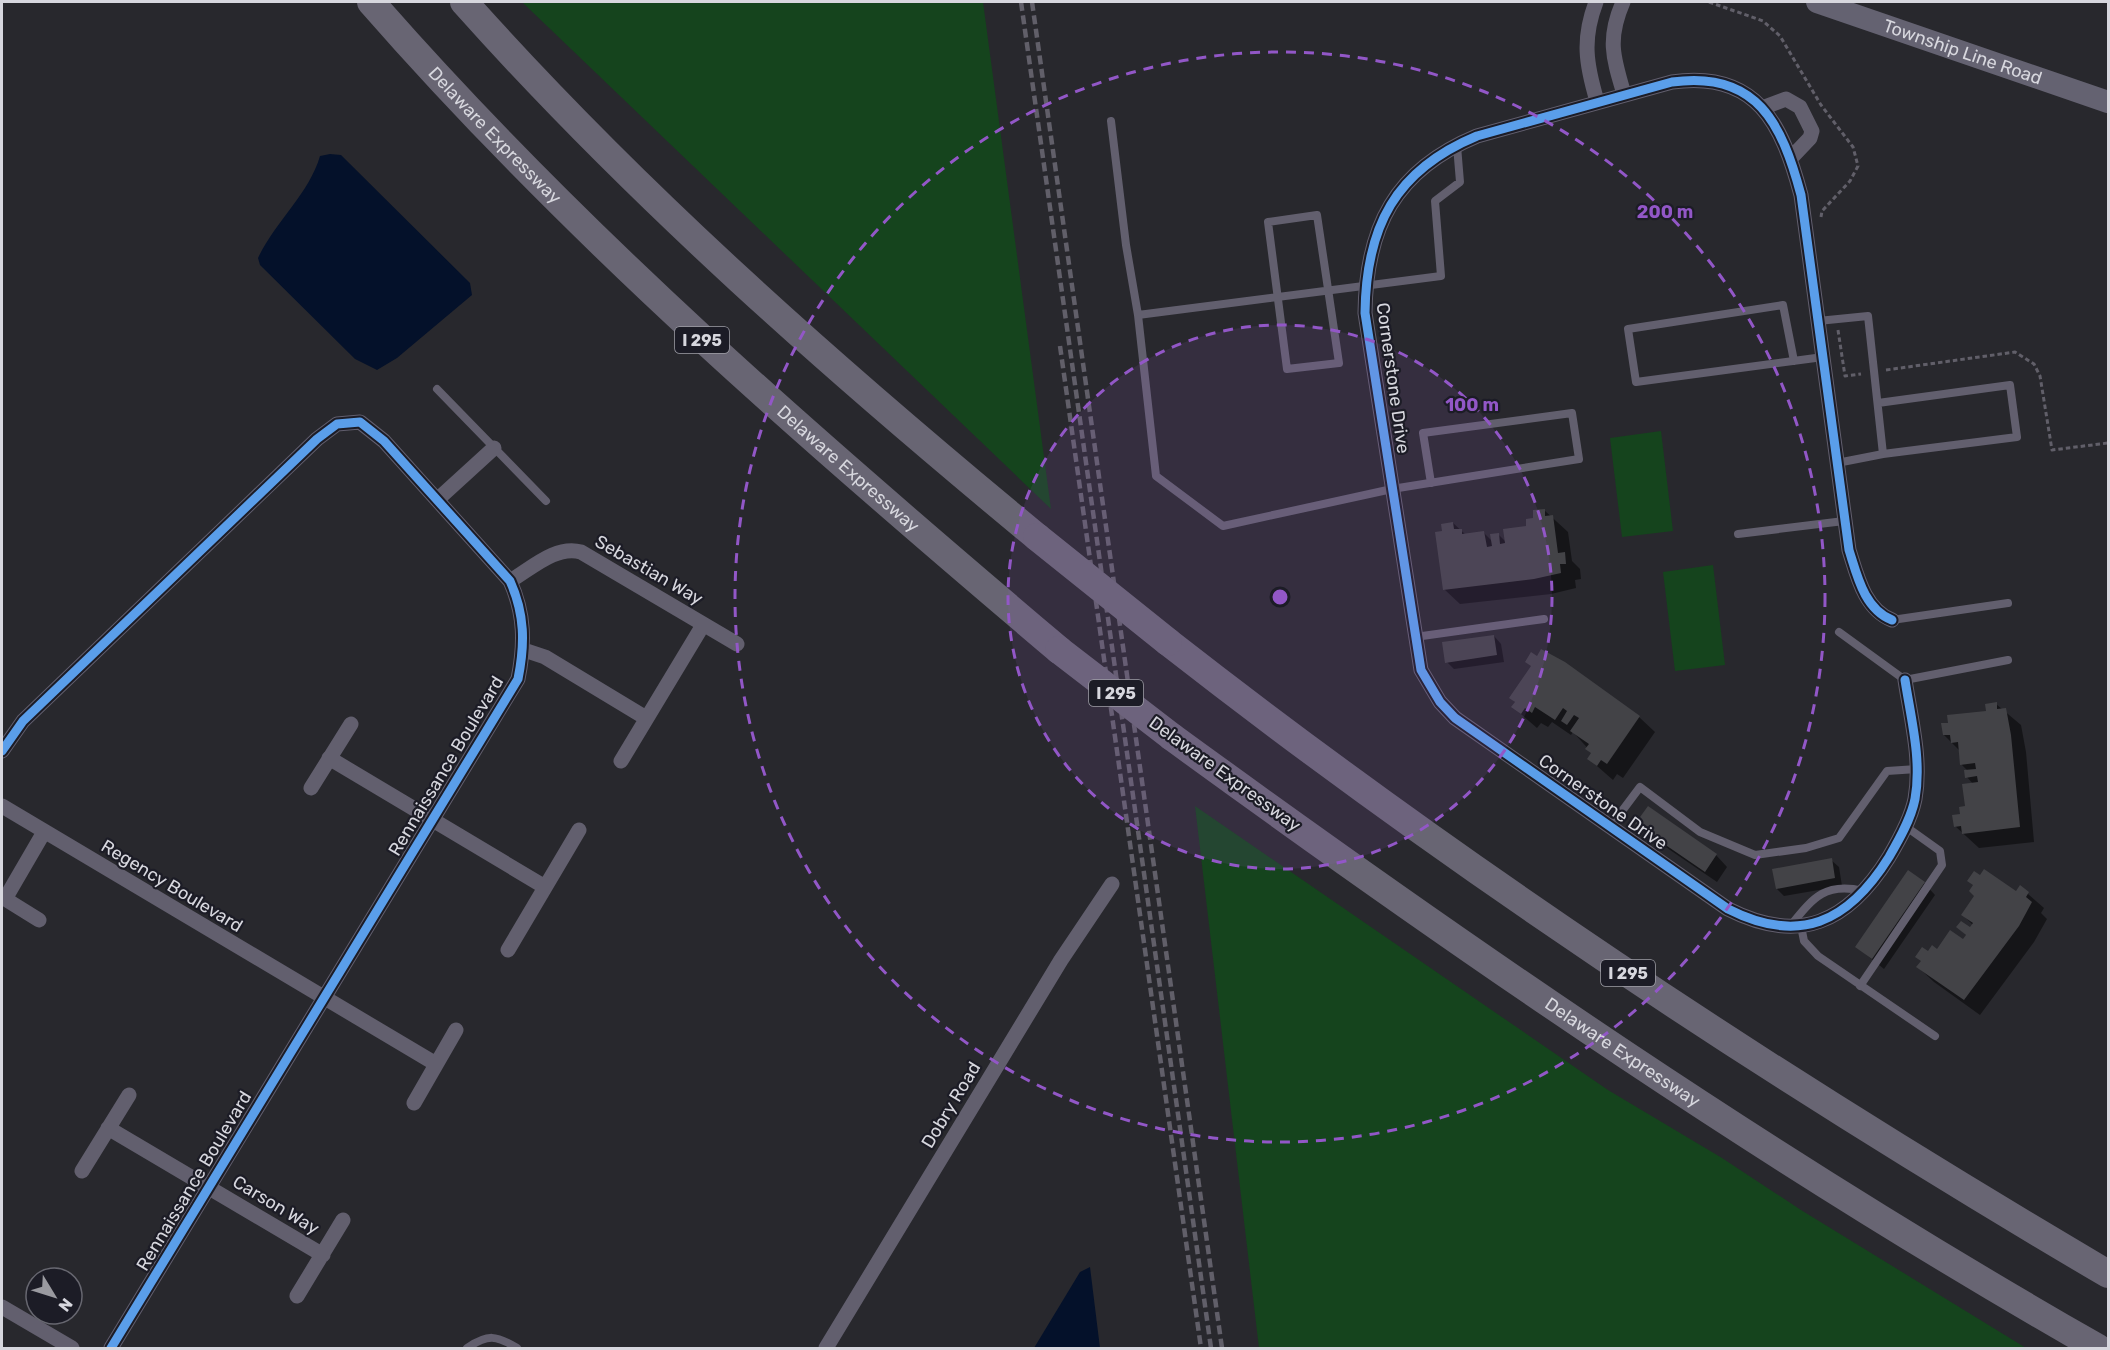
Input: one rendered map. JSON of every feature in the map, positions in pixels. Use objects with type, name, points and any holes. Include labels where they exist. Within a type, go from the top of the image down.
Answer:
[{"type":"highway","name":"Delaware Expressway","points":[[371,2],[482,123],[677,317],[861,482],[1059,650],[1172,736],[1492,964],[1676,1088],[1926,1246],[2098,1348]]},
{"type":"highway","name":"I 295","points":[[464,2],[568,111],[719,260],[901,424],[1168,642],[1368,792],[1557,926],[1907,1152],[2109,1274]]},
{"type":"street","points":[[1596,2],[1587,30],[1585,49],[1597,101]]},
{"type":"street","points":[[1623,2],[1614,22],[1612,53],[1623,94]]},
{"type":"street","name":"Township Line Road","points":[[1817,2],[2109,102]]},
{"type":"street","name":"Cornerstone Drive","points":[[1892,620],[1871,605],[1859,581],[1844,521],[1801,195],[1791,158],[1776,126],[1762,108],[1740,90],[1716,81],[1693,79],[1672,82],[1597,101],[1457,145],[1432,160],[1397,195],[1382,219],[1371,248],[1365,287],[1365,313],[1414,637],[1425,681],[1455,718],[1728,909],[1751,921],[1795,927],[1836,914],[1864,891],[1878,874],[1905,826],[1915,796],[1917,769],[1905,680]]},
{"type":"street","points":[[1762,108],[1786,99],[1800,107],[1806,116],[1811,126],[1809,138],[1791,158]]},
{"type":"street","name":"Rennaissance Boulevard","points":[[2,751],[23,721],[317,439],[338,424],[360,422],[384,441],[510,581],[520,602],[524,650],[518,679],[111,1348]]},
{"type":"street","points":[[437,500],[494,448]]},
{"type":"street","name":"Sebastian Way","points":[[510,581],[557,552],[569,548],[581,552],[737,644]]},
{"type":"street","name":"Sebastian Way","points":[[621,761],[704,625]]},
{"type":"street","points":[[524,650],[545,657],[646,718]]},
{"type":"street","points":[[311,788],[351,724]]},
{"type":"street","points":[[329,758],[545,887]]},
{"type":"street","name":"Regency Boulevard","points":[[2,806],[323,999],[436,1064]]},
{"type":"street","points":[[508,950],[579,830]]},
{"type":"street","points":[[39,921],[3,898],[44,832]]},
{"type":"street","name":"Dobry Road","points":[[826,1348],[1061,960],[1112,884]]},
{"type":"street","points":[[414,1103],[456,1030]]},
{"type":"street","points":[[82,1171],[129,1095]]},
{"type":"street","name":"Carson Way","points":[[108,1128],[323,1255]]},
{"type":"street","points":[[297,1296],[343,1220]]},
{"type":"street","points":[[2,1307],[72,1348]]},
{"type":"lane","points":[[1111,121],[1126,245],[1138,315],[1155,476],[1223,526],[1392,489],[1431,483],[1579,459],[1572,413],[1423,433],[1431,483]]},
{"type":"lane","points":[[1138,315],[1441,276],[1435,201],[1460,182],[1457,145]]},
{"type":"lane","points":[[1317,215],[1330,291],[1339,363],[1287,369],[1268,222],[1317,215]]},
{"type":"lane","points":[[1794,361],[1783,305],[1628,329],[1636,382],[1794,361],[1823,357]]},
{"type":"lane","points":[[1818,321],[1868,316],[1883,454]]},
{"type":"lane","points":[[1837,463],[1883,454],[2017,437],[2010,385],[1878,404]]},
{"type":"lane","points":[[437,389],[546,501]]},
{"type":"lane","points":[[1738,534],[1844,521]]},
{"type":"lane","points":[[1892,620],[2008,603]]},
{"type":"lane","points":[[1414,637],[1544,619]]},
{"type":"lane","points":[[1839,632],[1905,680],[2008,660]]},
{"type":"lane","points":[[1610,827],[1640,787],[1700,832],[1755,855],[1806,848],[1839,838],[1887,771],[1917,769]]},
{"type":"lane","points":[[1860,986],[1942,866],[1940,851],[1905,826]]},
{"type":"lane","points":[[1864,891],[1845,886],[1833,888],[1809,903],[1795,927],[1818,956],[1935,1036]]},
{"type":"lane","points":[[467,1348],[483,1338],[501,1338],[517,1348]]},
{"type":"path","points":[[1709,2],[1763,21],[1780,36],[1821,105],[1853,147],[1858,166],[1850,181],[1822,211],[1821,220]]},
{"type":"path","points":[[1836,319],[1845,376],[2015,352],[2034,364],[2040,376],[2052,450],[2109,443]]},
{"type":"green space","points":[[522,2],[983,2],[1051,509]]},
{"type":"green space","points":[[1661,431],[1673,531],[1622,537],[1610,438]]},
{"type":"green space","points":[[1713,565],[1725,665],[1675,671],[1663,572]]},
{"type":"green space","points":[[1195,806],[1608,1090],[1722,1158],[1801,1210],[2026,1348],[1259,1348]]},
{"type":"water","points":[[341,155],[470,283],[472,295],[397,358],[377,370],[355,359],[260,265],[258,258],[273,232],[308,183],[320,156]]},
{"type":"water","points":[[1090,1267],[1100,1348],[1034,1348],[1080,1272]]},
{"type":"building","points":[[1545,509],[1545,516],[1553,515],[1558,553],[1565,552],[1566,564],[1560,564],[1561,573],[1534,579],[1443,590],[1435,532],[1442,531],[1441,524],[1453,522],[1454,529],[1462,529],[1462,534],[1484,531],[1487,547],[1492,546],[1490,534],[1499,533],[1500,544],[1505,543],[1503,529],[1526,526],[1526,519],[1533,518],[1533,510]]},
{"type":"building","points":[[1494,635],[1497,655],[1445,663],[1442,642]]},
{"type":"building","points":[[1541,649],[1565,662],[1640,716],[1607,764],[1601,760],[1597,766],[1587,759],[1591,753],[1585,749],[1589,744],[1570,731],[1579,718],[1574,715],[1567,725],[1561,721],[1567,711],[1563,708],[1555,720],[1535,707],[1532,713],[1525,708],[1521,714],[1511,707],[1515,702],[1509,698],[1531,666],[1525,662],[1531,652],[1537,656]]},
{"type":"building","points":[[1997,702],[1997,709],[2006,708],[2011,735],[2020,827],[1962,834],[1961,826],[1954,827],[1952,815],[1960,814],[1959,807],[1965,806],[1962,784],[1978,782],[1977,776],[1965,778],[1964,770],[1976,769],[1975,763],[1960,765],[1958,742],[1951,743],[1950,735],[1943,735],[1941,723],[1948,723],[1947,715],[1986,711],[1985,704]]},
{"type":"building","points":[[1648,806],[1717,854],[1705,872],[1635,824]]},
{"type":"building","points":[[1832,858],[1835,878],[1776,889],[1772,869]]},
{"type":"building","points":[[1984,869],[2016,891],[2020,885],[2029,892],[2026,897],[2032,902],[2019,926],[1964,1000],[1916,967],[1921,961],[1915,957],[1922,947],[1928,951],[1932,945],[1937,949],[1950,930],[1963,939],[1966,935],[1956,927],[1961,921],[1970,927],[1973,923],[1961,915],[1974,896],[1969,891],[1973,885],[1967,881],[1974,871],[1980,875]]},
{"type":"building","points":[[1908,870],[1925,882],[1872,959],[1855,947]]},
{"type":"railway","points":[[1021,2],[1211,1348]]},
{"type":"railway","points":[[1032,2],[1222,1348]]},
{"type":"railway","points":[[1060,346],[1201,1348]]},
{"type":"cycle path","points":[[1892,620],[1882,615],[1868,600],[1849,550],[1801,195],[1785,146],[1761,107],[1745,94],[1725,85],[1701,80],[1672,82],[1477,136],[1449,150],[1425,166],[1406,184],[1391,205],[1379,228],[1371,254],[1365,313],[1421,670],[1440,702],[1455,718],[1728,909],[1754,920],[1777,925],[1799,926],[1820,921],[1839,912],[1857,898],[1889,857],[1908,822],[1915,799],[1917,769],[1915,740],[1905,680]]},
{"type":"cycle path","points":[[2,751],[23,721],[317,439],[337,424],[360,422],[384,441],[510,581],[519,605],[522,654],[518,679],[111,1348]]}]
